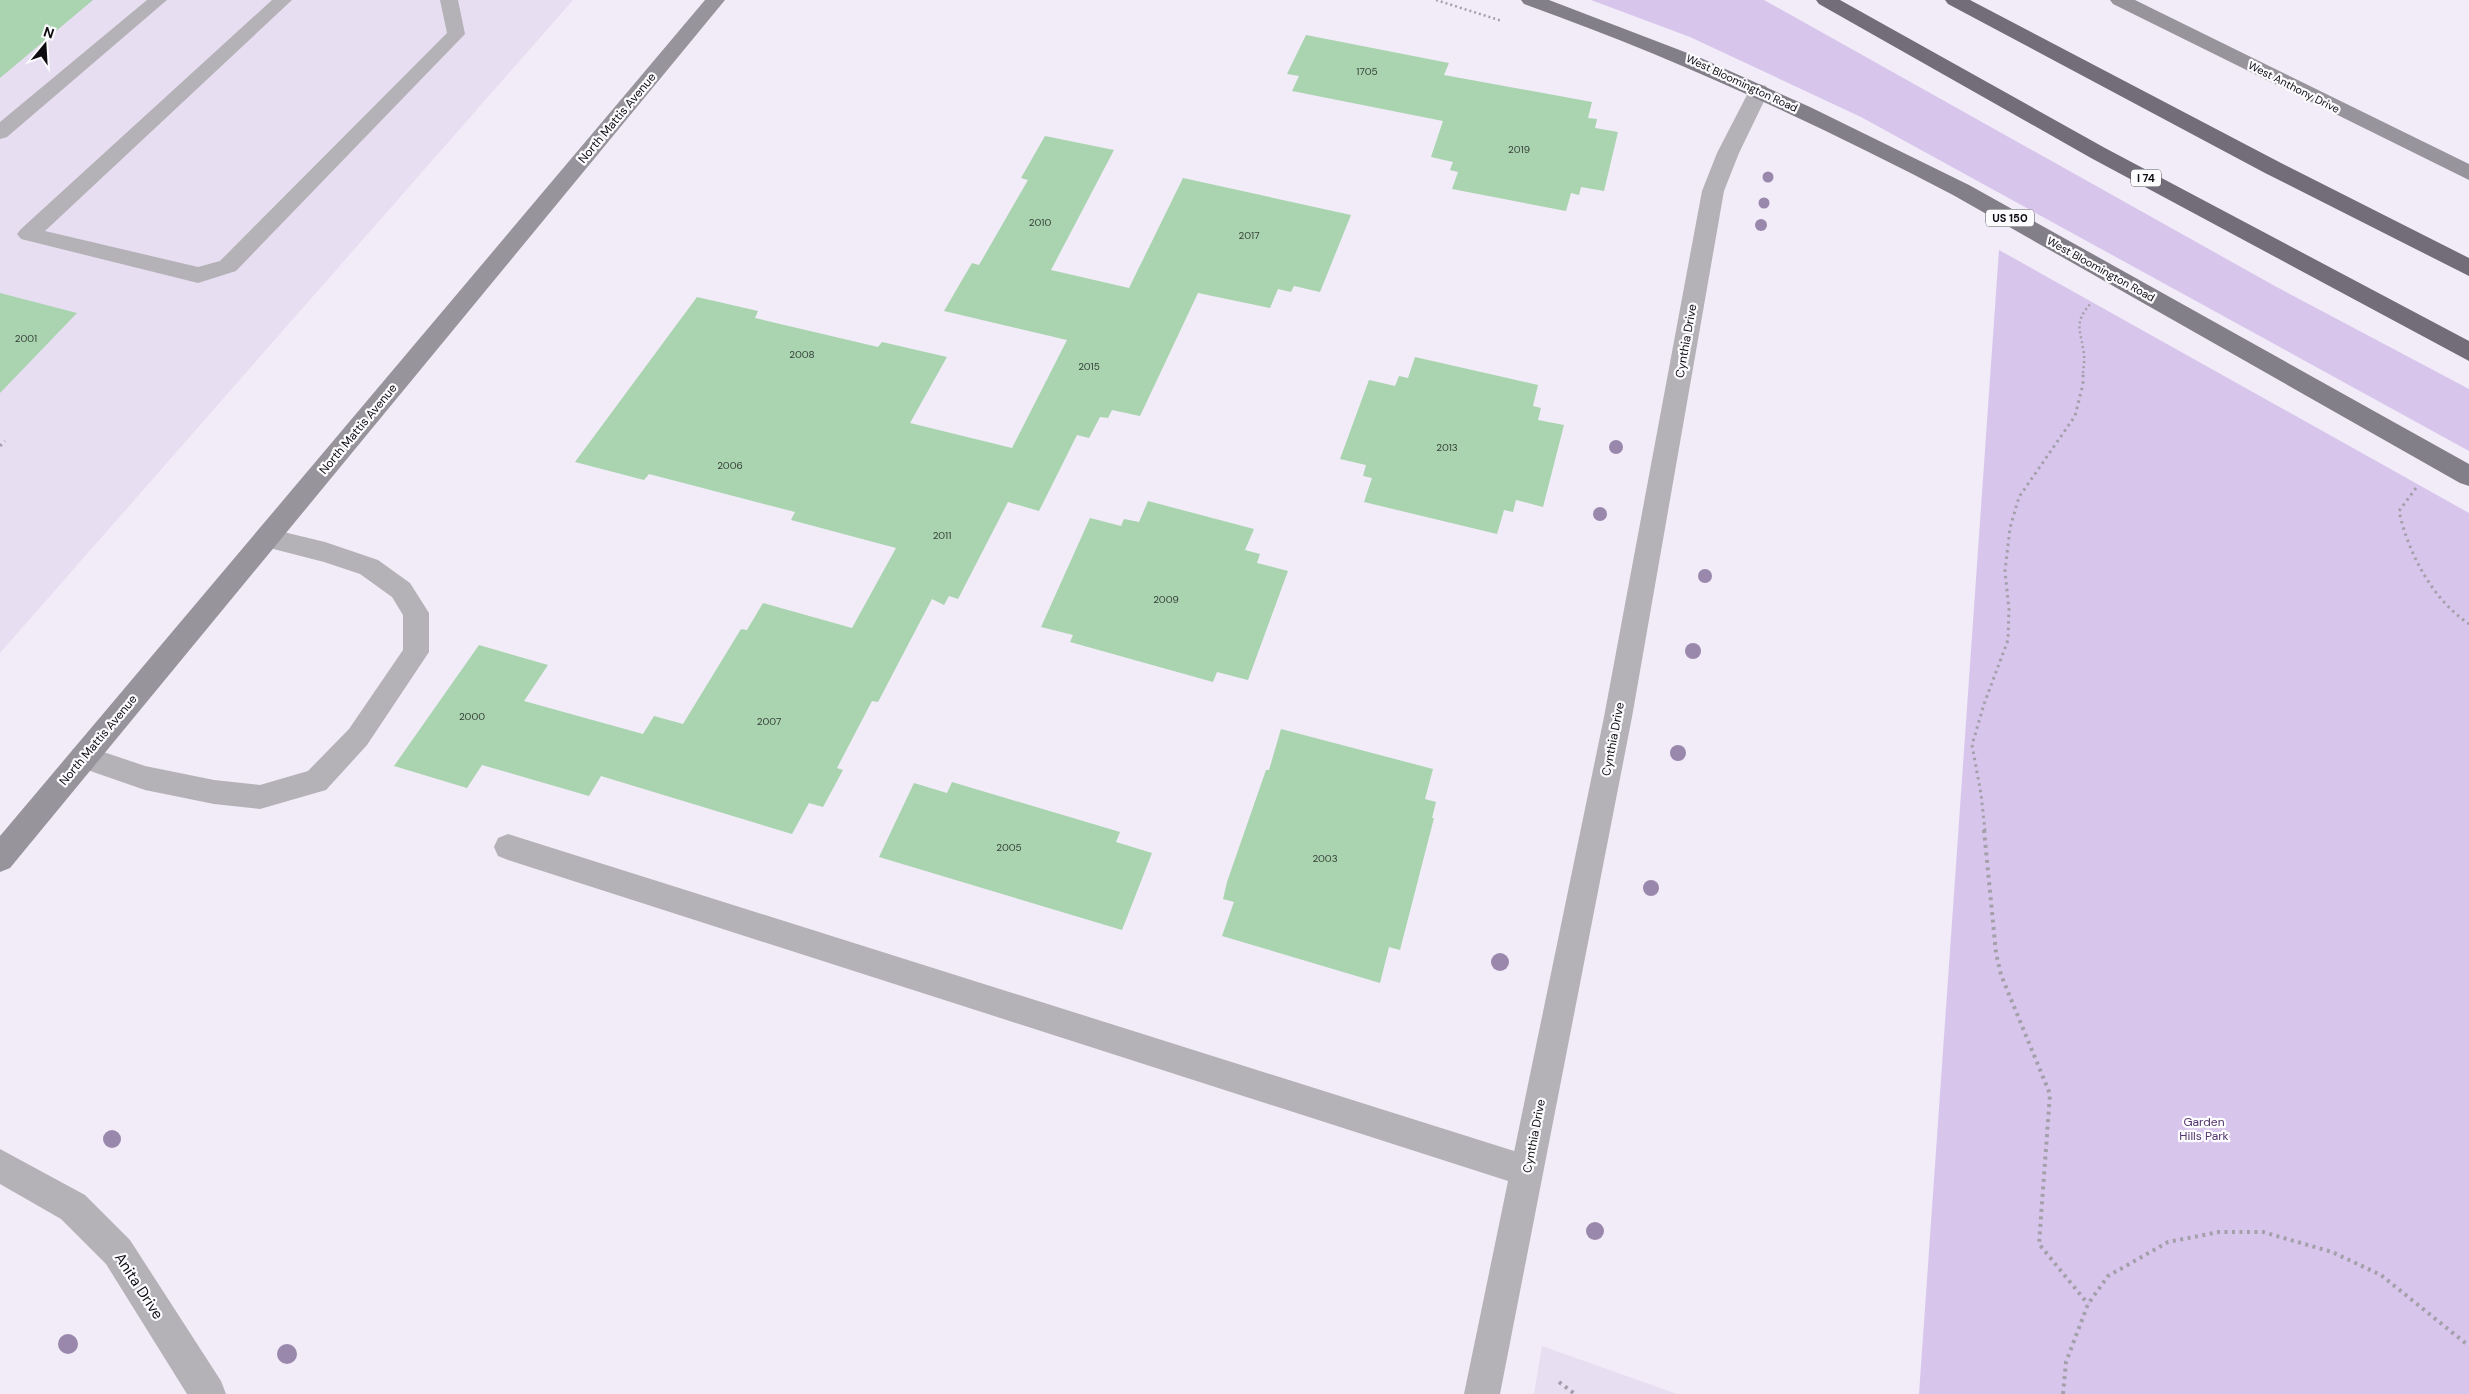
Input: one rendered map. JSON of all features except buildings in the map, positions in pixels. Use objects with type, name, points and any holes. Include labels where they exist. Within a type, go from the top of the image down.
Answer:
[{"type":"highway","name":"I 74","points":[[1826,0],[2098,153],[2469,352]]},
{"type":"highway","points":[[1955,0],[2265,164],[2469,268]]},
{"type":"main road","name":"North Mattis Avenue","points":[[0,858],[715,0]]},
{"type":"main road","name":"West Bloomington Road","points":[[1531,0],[1632,36],[1759,91],[1879,147],[1961,190],[2469,476]]},
{"type":"main road","name":"West Anthony Drive","points":[[2120,0],[2469,173]]},
{"type":"street","name":"Cynthia Drive","points":[[1482,1394],[1618,717],[1713,191],[1728,152],[1759,91]]},
{"type":"street","name":"Anita Drive","points":[[0,1166],[73,1207],[118,1252],[208,1394]]},
{"type":"lane","points":[[0,132],[158,0]]},
{"type":"lane","points":[[283,0],[28,234],[198,275],[228,266],[456,34],[456,26],[449,0]]},
{"type":"lane","points":[[83,758],[145,778],[214,792],[260,796],[316,781],[358,737],[416,652],[416,613],[401,590],[369,568],[325,552],[267,538]]},
{"type":"lane","points":[[508,847],[1527,1171]]},
{"type":"path","points":[[2088,1304],[2039,1244],[2050,1094],[2001,975],[1996,953],[1982,794],[1972,745],[1984,704],[2008,640],[2009,610],[2005,571],[2010,528],[2019,497],[2075,416],[2083,384],[2084,352],[2078,326],[2081,315],[2093,301]]},
{"type":"path","points":[[0,446],[5,441]]},
{"type":"path","points":[[2416,488],[2399,511],[2400,524],[2431,582],[2451,611],[2469,624]]},
{"type":"path","points":[[2063,1394],[2066,1362],[2088,1304],[2108,1276],[2168,1242],[2219,1232],[2263,1232],[2332,1252],[2381,1275],[2469,1346]]},
{"type":"path","points":[[1558,1382],[1575,1394]]},
{"type":"shaded area","points":[[0,0],[573,0],[0,653]]},
{"type":"shaded area","points":[[1542,1346],[1677,1394],[1534,1394]]},
{"type":"green space","points":[[1591,0],[1764,0],[2273,285],[2469,389],[2469,451],[1861,117],[1690,37]]},
{"type":"green space","name":"Garden Hills Park","points":[[1999,250],[2469,513],[2469,1394],[1919,1394]]}]
